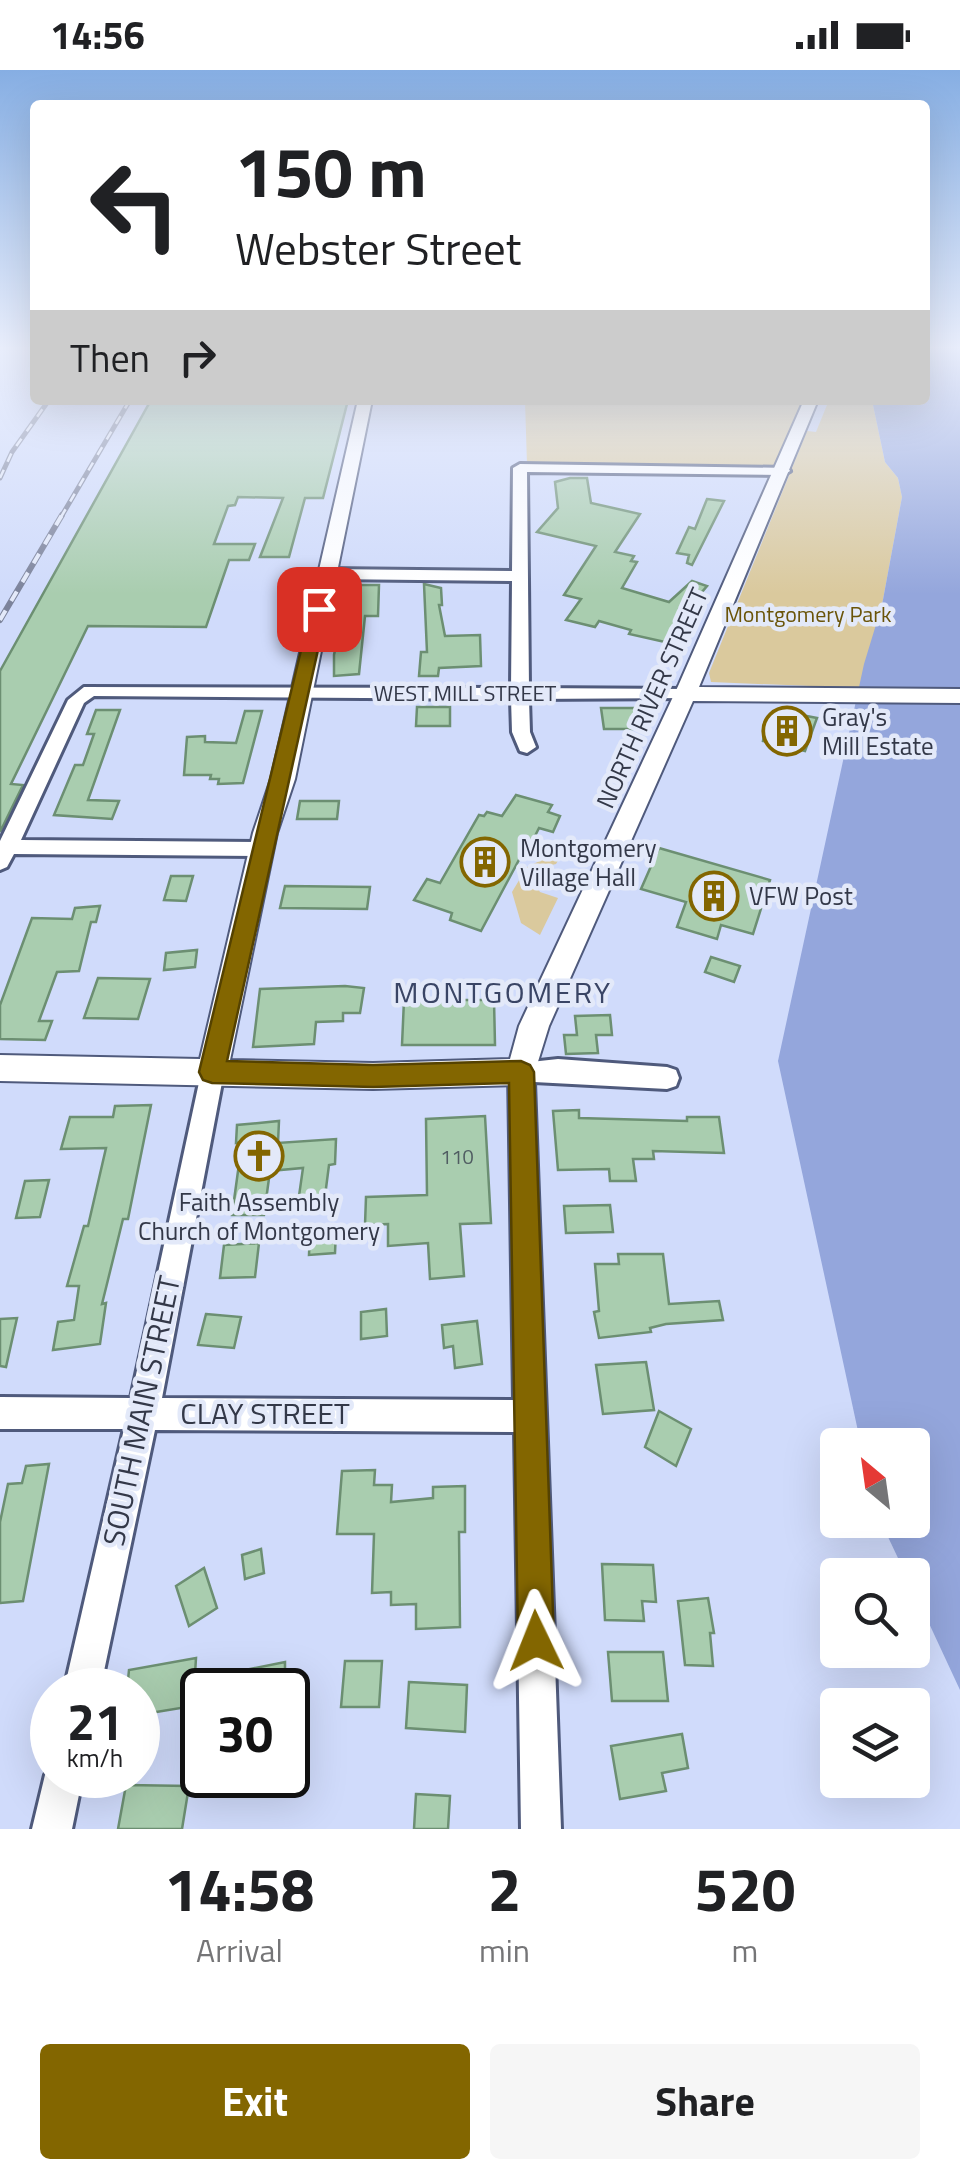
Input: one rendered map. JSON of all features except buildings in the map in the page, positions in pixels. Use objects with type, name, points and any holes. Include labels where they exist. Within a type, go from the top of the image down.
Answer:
[{"type":"street","points":[[212,1072],[359,430]]},
{"type":"street","name":"NORTH RIVER STREET","points":[[521,1072],[534,1026],[799,430]]},
{"type":"street","points":[[527,747],[520,732],[520,468],[783,470]]},
{"type":"street","points":[[327,574],[520,576]]},
{"type":"street","name":"WEST MILL STREET","points":[[3,854],[77,700],[90,690],[960,696]]},
{"type":"street","points":[[3,854],[262,850]]},
{"type":"street","points":[[0,1068],[373,1076],[558,1070],[667,1078]]},
{"type":"street","name":"SOUTH MAIN STREET","points":[[87,1668],[212,1072]]},
{"type":"street","points":[[521,1072],[542,1829]]},
{"type":"street","name":"CLAY STREET","points":[[0,1413],[530,1416]]},
{"type":"street","points":[[52,1829],[59,1798]]},
{"type":"green space","points":[[526,430],[791,430],[777,467],[527,465]]},
{"type":"green space","name":"Montgomery Park","points":[[878,430],[885,462],[898,478],[902,497],[882,605],[860,688],[711,682],[709,673],[807,431]]},
{"type":"green space","points":[[548,857],[559,859],[556,864],[538,868],[532,879],[540,892],[558,898],[540,935],[521,923],[512,892],[527,867]]},
{"type":"water","points":[[878,430],[960,430],[960,1690],[930,1626],[930,1558],[898,1558],[889,1538],[930,1538],[930,1428],[857,1428],[778,1061],[864,664],[882,605],[902,497],[898,478],[885,462]]},
{"type":"railway","points":[[0,478],[28,430]]},
{"type":"railway","points":[[61,517],[112,430]]},
{"type":"railway","points":[[0,620],[62,515]]},
{"type":"place","name":"Gray's Mill Estate","points":[[787,731]]},
{"type":"place","name":"Montgomery Village Hall","points":[[485,862]]},
{"type":"place","name":"VFW Post","points":[[714,896]]},
{"type":"place","name":"Faith Assembly Church of Montgomery","points":[[259,1156]]},
{"type":"district","name":"MONTGOMERY","points":[[503,993]]},
{"type":"route","points":[[319,609],[212,1072],[373,1076],[521,1072],[536,1641]]}]
